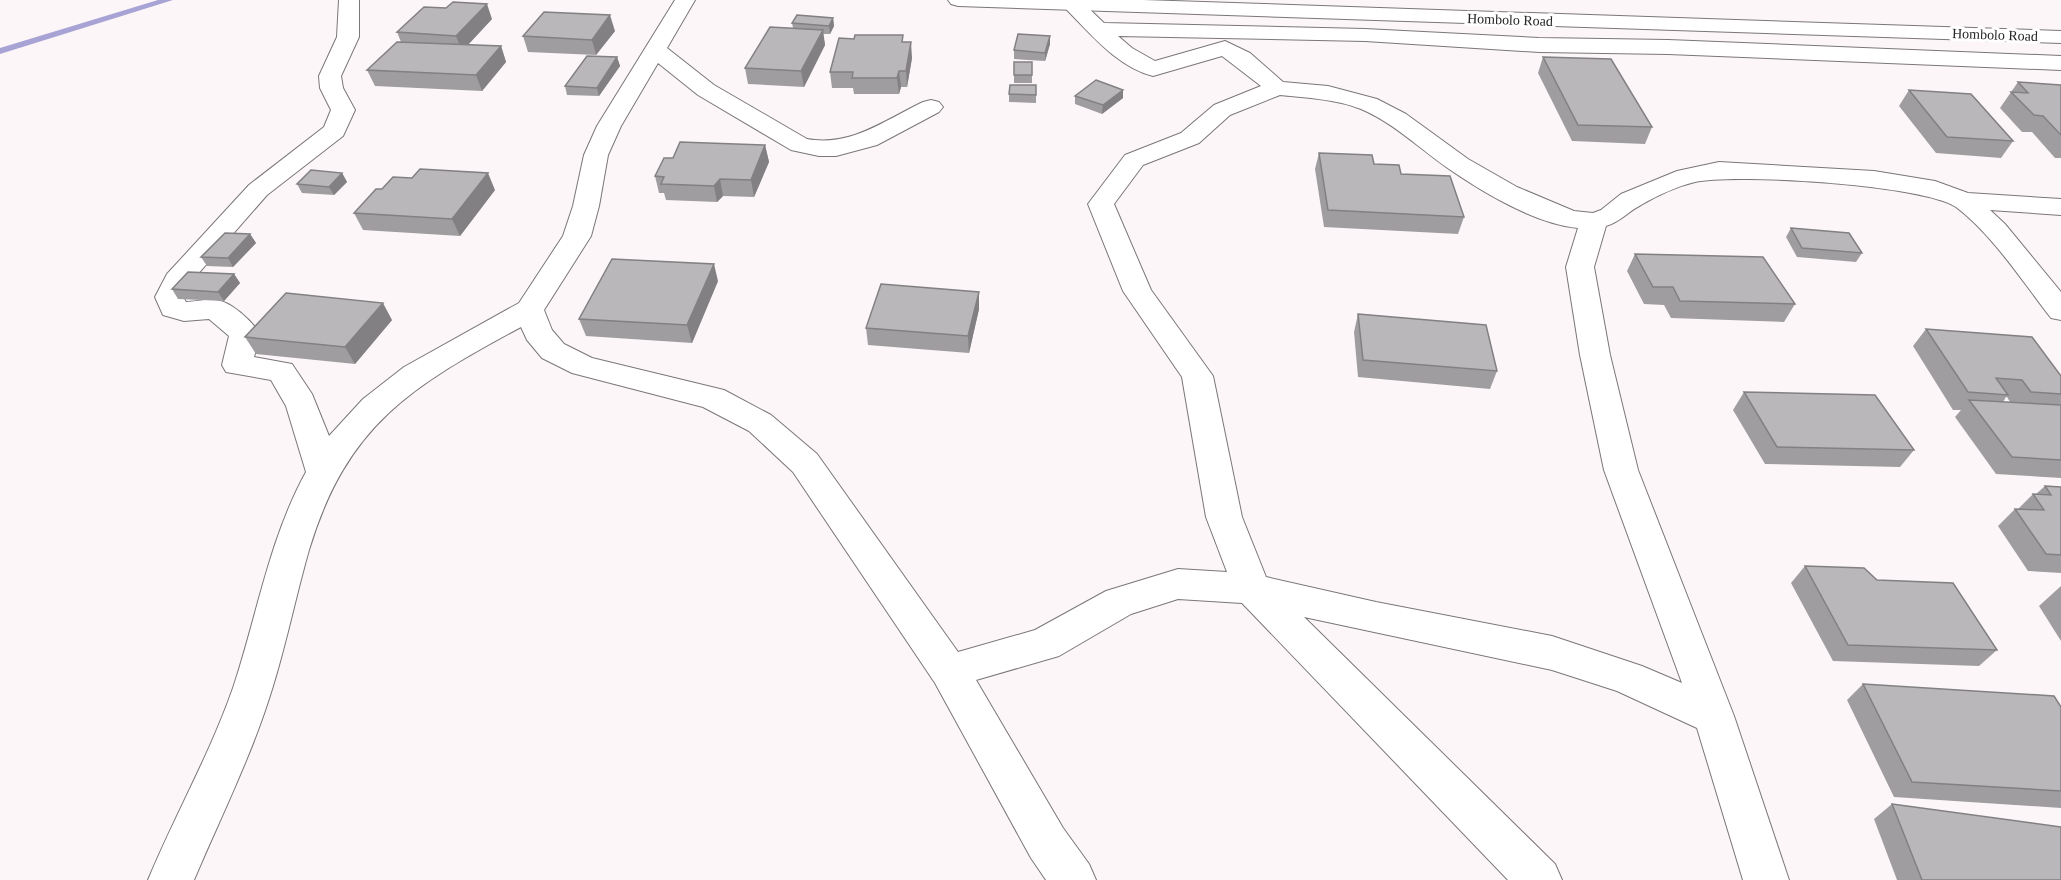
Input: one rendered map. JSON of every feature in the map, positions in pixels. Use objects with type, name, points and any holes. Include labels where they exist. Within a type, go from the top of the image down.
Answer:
[{"type":"street","points":[[322,470],[302,400],[281,371],[237,366],[245,334],[216,309],[184,312],[172,308],[169,297],[177,280],[258,190],[334,131],[343,110],[339,97],[331,87],[330,73],[350,30],[349,0]]},
{"type":"street","points":[[171,880],[230,750],[254,685],[288,559],[322,470],[354,427],[402,384],[452,352],[529,310],[577,236],[586,206],[596,155],[609,126],[685,0]]},
{"type":"street","name":"Hombolo Road","points":[[958,0],[2061,37]]},
{"type":"street","points":[[1072,4],[1124,53],[1153,69],[1225,48],[1242,58],[1277,88]]},
{"type":"street","points":[[1098,29],[1365,35],[1539,45],[1668,47],[2061,63]]},
{"type":"street","points":[[655,50],[706,90],[800,145],[813,149],[837,150],[856,145],[931,107]]},
{"type":"street","points":[[1539,880],[1252,589],[1224,517],[1197,376],[1137,291],[1101,204],[1134,160],[1190,138],[1222,110],[1277,88],[1328,93],[1369,104],[1398,119],[1459,164],[1508,193],[1546,211],[1571,219],[1594,221],[1610,216],[1630,201],[1686,176],[1719,170],[1906,183],[1935,189],[1964,201],[2061,207]]},
{"type":"street","points":[[1964,201],[1995,230],[2061,311]]},
{"type":"street","points":[[1594,221],[1580,267],[1595,355],[1620,470],[1714,716],[1766,880]]},
{"type":"street","points":[[529,310],[538,333],[553,351],[583,366],[713,398],[760,423],[805,463],[949,671],[1047,843],[1073,880]]},
{"type":"street","points":[[949,671],[1045,644],[1119,602],[1178,584],[1252,589],[1376,618],[1552,653],[1628,678],[1714,716]]},
{"type":"building","points":[[453,2],[487,4],[456,36],[397,32],[424,7],[446,8]]},
{"type":"building","points":[[544,12],[610,15],[592,40],[523,36]]},
{"type":"building","points":[[797,15],[833,18],[829,26],[792,23]]},
{"type":"building","points":[[770,27],[823,30],[801,71],[745,68]]},
{"type":"building","points":[[1018,34],[1050,36],[1045,53],[1014,50]]},
{"type":"building","points":[[855,35],[903,35],[902,42],[911,42],[906,71],[899,71],[897,78],[852,78],[853,72],[830,72],[839,38],[854,39]]},
{"type":"building","points":[[397,42],[501,46],[476,75],[367,70]]},
{"type":"building","points":[[587,56],[617,57],[597,88],[565,86]]},
{"type":"building","points":[[1543,57],[1611,59],[1652,127],[1578,125]]},
{"type":"building","points":[[1014,62],[1032,62],[1032,75],[1014,75]]},
{"type":"building","points":[[1096,80],[1123,90],[1103,105],[1075,96]]},
{"type":"building","points":[[2018,82],[2061,85],[2061,135],[2043,116],[2034,115],[2011,92],[2028,93]]},
{"type":"building","points":[[1010,85],[1036,85],[1036,95],[1009,94]]},
{"type":"building","points":[[1909,90],[1971,94],[2013,141],[1947,137]]},
{"type":"building","points":[[680,142],[765,145],[751,180],[720,179],[714,186],[661,184],[664,177],[655,176],[664,158],[673,158]]},
{"type":"building","points":[[1319,153],[1372,155],[1374,164],[1399,165],[1401,174],[1450,176],[1464,217],[1328,210]]},
{"type":"building","points":[[420,169],[488,173],[452,219],[354,213],[376,189],[382,189],[393,177],[412,178]]},
{"type":"building","points":[[311,170],[342,173],[329,187],[297,184]]},
{"type":"building","points":[[1791,228],[1849,233],[1862,253],[1802,248]]},
{"type":"building","points":[[225,233],[250,234],[228,258],[201,257]]},
{"type":"building","points":[[1635,254],[1763,257],[1795,304],[1680,301],[1673,287],[1653,287]]},
{"type":"building","points":[[612,259],[714,264],[687,325],[579,319]]},
{"type":"building","points":[[188,272],[234,274],[218,292],[172,289]]},
{"type":"building","points":[[881,284],[979,292],[968,336],[866,328]]},
{"type":"building","points":[[286,293],[383,303],[345,347],[245,337]]},
{"type":"building","points":[[1358,314],[1486,325],[1497,371],[1363,360]]},
{"type":"building","points":[[1926,329],[2032,337],[2061,376],[2061,394],[2031,392],[2022,380],[1996,378],[2008,395],[1968,392]]},
{"type":"building","points":[[1744,392],[1875,395],[1914,450],[1777,447]]},
{"type":"building","points":[[1969,400],[2061,405],[2061,460],[2012,457]]},
{"type":"building","points":[[2045,486],[2061,487],[2061,555],[2046,554],[2015,509],[2044,510],[2033,494],[2051,495]]},
{"type":"building","points":[[1805,566],[1864,568],[1877,580],[1953,583],[1997,650],[1848,645]]},
{"type":"building","points":[[1863,684],[2054,696],[2061,707],[2061,791],[1912,782]]},
{"type":"building","points":[[1892,804],[2061,827],[2061,880],[1922,880]]},
{"type":"waterway","points":[[0,51],[168,0]]}]
